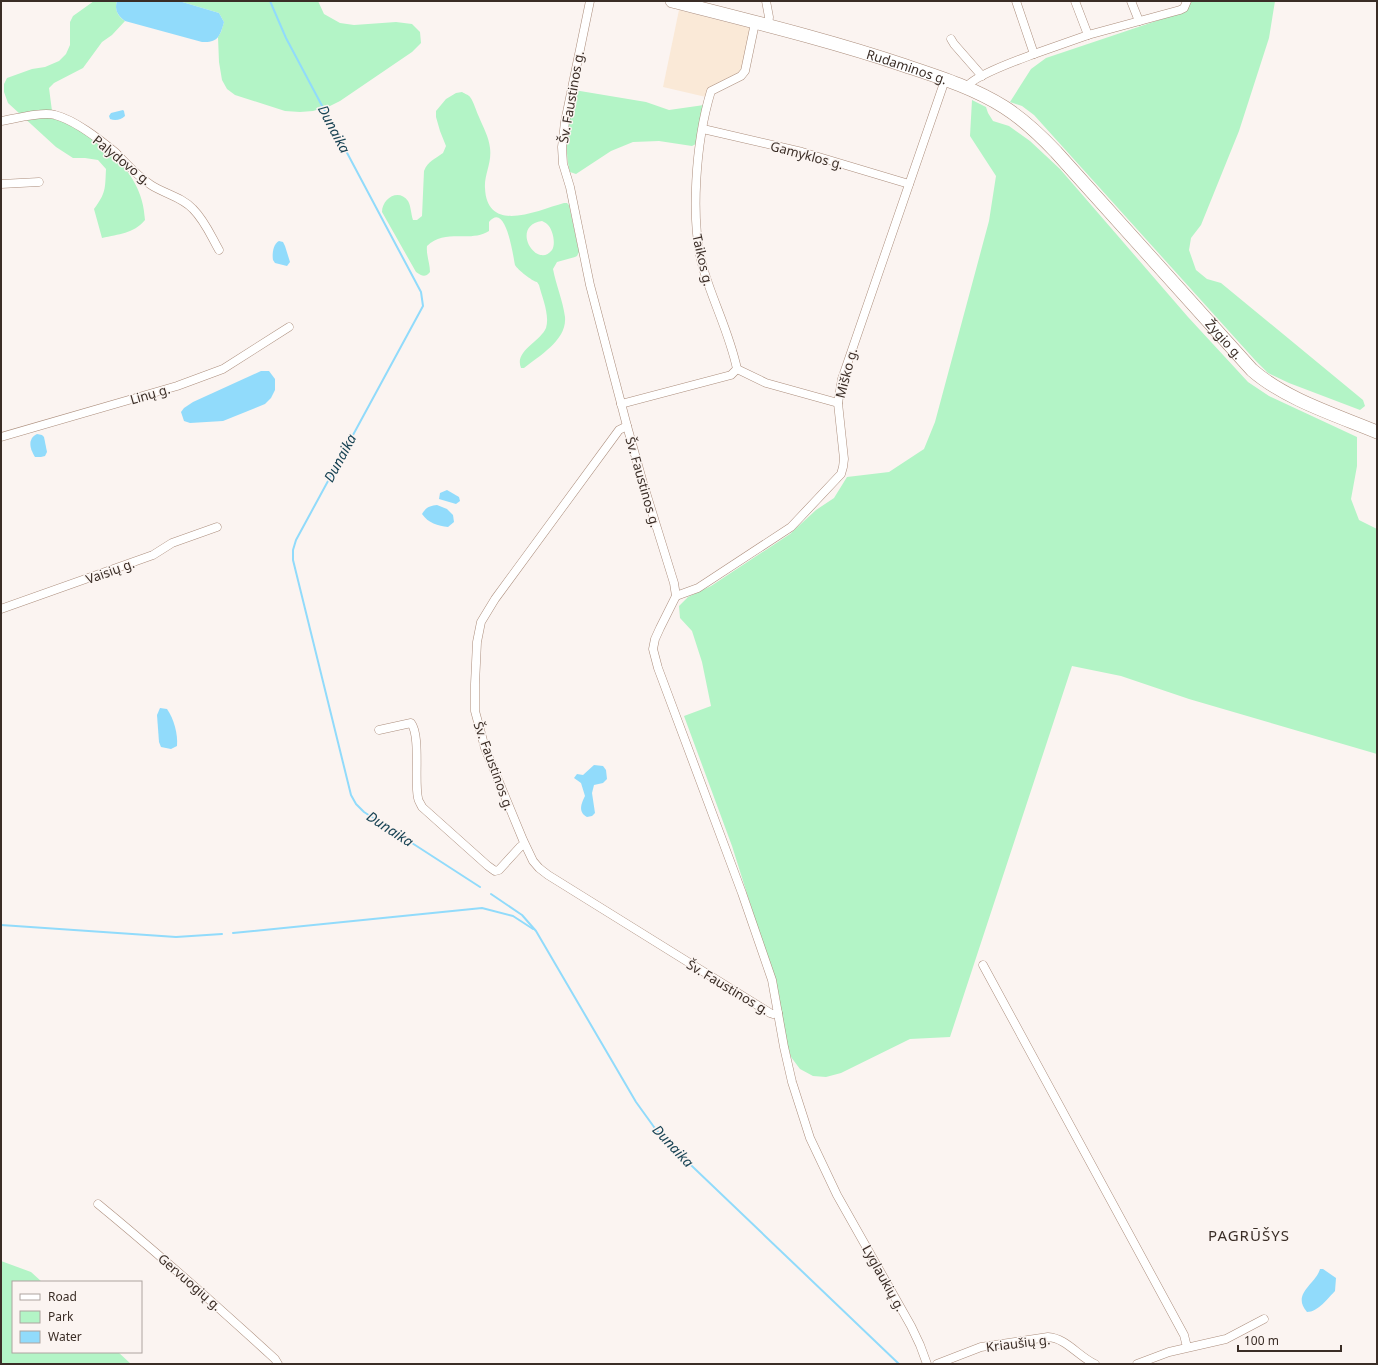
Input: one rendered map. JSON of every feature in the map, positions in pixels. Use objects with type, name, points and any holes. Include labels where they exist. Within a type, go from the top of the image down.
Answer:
[{"type":"main road","name":"Rudaminos g.","points":[[672,1],[755,22],[873,55],[966,88],[1002,106],[1038,133],[1103,204]]},
{"type":"main road","name":"Žygio g.","points":[[1103,204],[1181,292],[1262,379],[1290,395],[1377,432]]},
{"type":"street","name":"Šv. Faustinos g.","points":[[590,1],[565,122],[562,147],[563,164],[570,187],[590,285],[621,404],[643,483],[674,583],[676,596],[655,639],[653,649],[658,668],[742,893],[772,980],[792,1082],[810,1138],[837,1194]]},
{"type":"street","points":[[766,1],[769,17],[768,26]]},
{"type":"street","points":[[1016,1],[1034,54]]},
{"type":"street","points":[[1075,1],[1088,35]]},
{"type":"street","points":[[1131,1],[1139,21]]},
{"type":"street","points":[[966,88],[968,84],[982,76],[1034,54],[1088,35],[1180,10],[1184,8],[1187,2]]},
{"type":"street","name":"Taikos g.","points":[[737,369],[726,332],[704,271],[699,251],[696,229],[696,196],[700,149],[711,91],[742,76],[745,71],[755,22]]},
{"type":"street","points":[[951,39],[982,76]]},
{"type":"street","name":"Miško g.","points":[[676,596],[698,588],[791,527],[841,474],[844,459],[838,403],[842,379],[945,80]]},
{"type":"street","name":"Palydovo g.","points":[[1,121],[54,114],[72,122],[115,153],[135,174],[152,186],[183,201],[193,208],[202,219],[219,250]]},
{"type":"street","name":"Gamyklos g.","points":[[703,129],[802,152],[909,184]]},
{"type":"street","points":[[1,184],[39,182]]},
{"type":"street","name":"Linų g.","points":[[1,437],[184,384],[223,369],[289,327]]},
{"type":"street","points":[[621,404],[731,375],[737,369],[766,383],[838,403]]},
{"type":"street","name":"Šv. Faustinos g.","points":[[627,426],[619,430],[495,599],[481,622],[477,649],[475,711],[485,748],[524,844],[533,861],[539,868],[770,1013],[778,1014]]},
{"type":"street","name":"Vaisių g.","points":[[1,609],[153,555],[172,543],[217,527]]},
{"type":"street","points":[[379,730],[412,723],[416,740],[418,799],[422,807],[488,866],[495,871],[499,870],[524,844]]},
{"type":"street","points":[[983,965],[1184,1335],[1187,1347]]},
{"type":"street","name":"Lyglaukių g.","points":[[837,1194],[911,1326],[927,1364]]},
{"type":"street","name":"Gervuogių g.","points":[[98,1204],[213,1303],[275,1359],[278,1364]]},
{"type":"street","points":[[1137,1364],[1169,1352],[1226,1339],[1264,1319]]},
{"type":"street","name":"Kriaušių g.","points":[[937,1364],[981,1347],[1048,1337],[1059,1339],[1087,1360],[1095,1364]]},
{"type":"shaded area","points":[[679,10],[750,28],[742,72],[706,97],[663,87]]},
{"type":"green space","points":[[94,1],[117,1],[117,12],[125,21],[112,35],[102,42],[83,68],[54,83],[49,88],[52,111],[113,155],[135,184],[142,201],[145,220],[140,225],[131,231],[102,238],[94,209],[101,199],[104,190],[106,169],[98,160],[73,158],[56,147],[8,103],[4,92],[4,84],[7,78],[32,69],[45,67],[59,61],[66,54],[70,45],[70,22],[73,16]]},
{"type":"green space","points":[[179,1],[318,1],[324,14],[340,23],[354,25],[396,22],[412,24],[420,32],[421,43],[412,52],[340,101],[330,106],[313,111],[285,111],[235,95],[227,89],[222,80],[219,62],[218,37],[224,22],[219,13]]},
{"type":"green space","points":[[1190,1],[1275,1],[1269,38],[1239,131],[1201,225],[1191,238],[1189,250],[1196,270],[1207,279],[1221,283],[1363,400],[1365,406],[1360,410],[1289,383],[1268,373],[1034,115],[1022,106],[1010,102],[1031,69],[1046,58],[1183,12]]},
{"type":"green space","points":[[574,90],[646,102],[669,110],[704,105],[698,143],[692,146],[659,141],[633,142],[611,151],[576,174],[570,172],[567,141]]},
{"type":"green space","points":[[462,92],[470,97],[486,132],[490,153],[485,188],[488,202],[495,211],[504,215],[516,216],[528,214],[564,203],[569,205],[579,252],[575,257],[557,262],[553,269],[565,317],[562,333],[545,352],[524,368],[521,368],[521,357],[543,333],[546,328],[547,317],[544,300],[539,285],[519,270],[515,265],[508,232],[500,219],[495,217],[489,222],[489,231],[482,234],[442,238],[427,246],[430,272],[423,276],[416,272],[382,212],[388,199],[392,196],[400,195],[408,201],[413,220],[417,220],[422,216],[424,171],[430,162],[443,153],[446,146],[436,117],[436,111],[446,99],[456,93]],"holes":[[[542,221],[551,229],[554,240],[552,250],[546,255],[539,255],[534,251],[529,245],[527,238],[528,230],[532,225]]]},
{"type":"green space","points":[[972,100],[986,107],[993,121],[1009,126],[1030,141],[1060,169],[1188,317],[1248,382],[1269,396],[1357,437],[1357,466],[1351,499],[1359,520],[1377,529],[1377,754],[1189,699],[1121,676],[1072,666],[950,1037],[910,1039],[841,1073],[826,1077],[813,1076],[800,1069],[791,1057],[784,1035],[779,995],[732,846],[684,716],[711,706],[702,662],[692,631],[680,618],[679,606],[688,597],[711,586],[790,534],[816,510],[834,498],[847,477],[889,472],[924,449],[935,422],[989,221],[996,176],[970,136]]},
{"type":"green space","points":[[1,1261],[31,1272],[41,1281],[12,1281],[12,1353],[119,1353],[131,1364],[1,1364]]},
{"type":"water","points":[[117,1],[179,1],[219,13],[224,22],[218,38],[212,41],[202,42],[125,21],[117,12]]},
{"type":"water","points":[[123,110],[125,116],[118,120],[110,119],[109,116],[111,113]]},
{"type":"water","points":[[279,241],[283,242],[285,246],[290,262],[287,266],[275,263],[273,260],[274,247]]},
{"type":"water","points":[[261,371],[269,371],[275,379],[275,390],[271,398],[265,404],[223,421],[190,423],[184,421],[181,412],[193,402]]},
{"type":"water","points":[[37,434],[44,437],[47,452],[45,456],[35,457],[32,451],[30,444],[34,436]]},
{"type":"water","points":[[447,490],[459,497],[460,501],[456,504],[439,499],[440,493]]},
{"type":"water","points":[[437,505],[447,509],[453,515],[454,522],[448,527],[434,524],[427,520],[422,514],[428,507]]},
{"type":"water","points":[[160,708],[167,709],[172,717],[175,727],[177,746],[171,749],[161,747],[159,742],[157,715]]},
{"type":"water","points":[[594,765],[603,766],[606,770],[607,779],[603,783],[594,785],[592,793],[595,813],[592,816],[587,817],[581,810],[585,796],[581,783],[574,778],[577,774],[583,775]]},
{"type":"water","points":[[1320,1269],[1323,1269],[1336,1278],[1335,1291],[1315,1310],[1307,1312],[1303,1306],[1303,1294]]},
{"type":"waterway","name":"Dunaika","points":[[270,1],[286,38],[421,292],[423,306],[296,540],[293,550],[293,560],[351,795],[356,804],[364,812],[480,887]]},
{"type":"waterway","name":"Dunaika","points":[[491,894],[522,915],[536,931],[636,1102],[654,1127],[672,1147],[899,1364]]},
{"type":"waterway","points":[[233,933],[482,908],[513,916],[533,929]]},
{"type":"waterway","points":[[1,925],[176,937],[222,934]]},
{"type":"district","name":"PAGRŪŠYS","points":[[1249,1236]]}]
